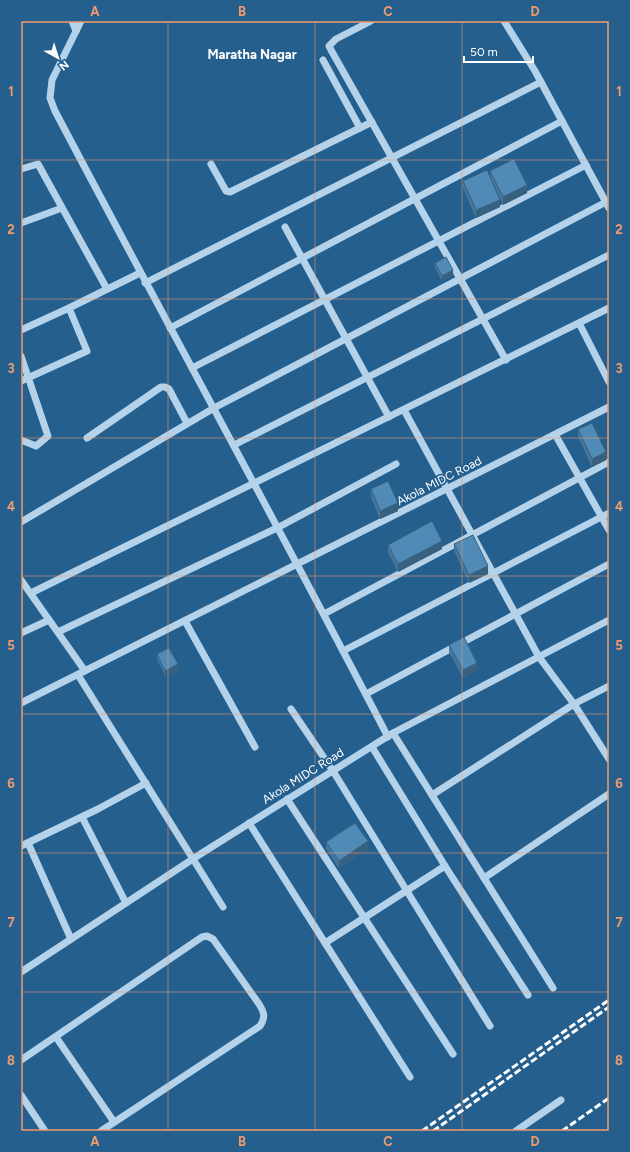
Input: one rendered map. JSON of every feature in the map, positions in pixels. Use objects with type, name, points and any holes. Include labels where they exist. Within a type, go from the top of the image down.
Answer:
[{"type":"street","points":[[72,21],[76,30]]},
{"type":"street","points":[[81,21],[52,80],[50,98],[55,112],[145,283],[279,527],[366,694],[390,735],[432,795],[553,988]]},
{"type":"street","points":[[371,21],[336,39],[329,46],[506,360]]},
{"type":"street","points":[[21,522],[214,408],[460,278],[607,205],[541,82],[504,21]]},
{"type":"street","points":[[323,60],[360,128]]},
{"type":"street","points":[[145,283],[541,82]]},
{"type":"street","points":[[170,328],[562,121]]},
{"type":"street","points":[[211,164],[226,191],[230,192],[372,122]]},
{"type":"street","points":[[21,169],[38,164],[107,289]]},
{"type":"street","points":[[192,368],[586,165]]},
{"type":"street","points":[[21,223],[62,208]]},
{"type":"street","points":[[285,227],[389,417]]},
{"type":"street","points":[[234,445],[609,255]]},
{"type":"street","points":[[21,330],[70,308],[140,273]]},
{"type":"street","points":[[21,381],[29,379],[87,351],[70,308]]},
{"type":"street","points":[[31,593],[609,308]]},
{"type":"street","points":[[579,323],[609,382]]},
{"type":"street","points":[[21,356],[48,436],[36,446],[21,440]]},
{"type":"street","points":[[87,438],[161,387],[169,389],[187,423]]},
{"type":"street","name":"Akola MIDC Road","points":[[21,703],[556,436],[609,407]]},
{"type":"street","points":[[404,410],[539,657],[574,704],[609,759]]},
{"type":"street","points":[[556,436],[609,530]]},
{"type":"street","points":[[324,614],[473,536],[609,462]]},
{"type":"street","points":[[58,632],[279,527],[396,464]]},
{"type":"street","points":[[343,651],[609,513]]},
{"type":"street","points":[[366,694],[609,564]]},
{"type":"street","points":[[21,580],[58,632],[146,783],[223,907]]},
{"type":"street","points":[[21,633],[50,620]]},
{"type":"street","name":"Akola MIDC Road","points":[[21,972],[249,823],[390,735],[609,620]]},
{"type":"street","points":[[185,621],[255,746]]},
{"type":"street","points":[[432,795],[574,704],[609,686]]},
{"type":"street","points":[[291,709],[333,771],[490,1026]]},
{"type":"street","points":[[372,747],[445,866],[528,995]]},
{"type":"street","points":[[71,939],[24,845],[82,817],[146,783]]},
{"type":"street","points":[[484,878],[609,794]]},
{"type":"street","points":[[287,799],[454,1054]]},
{"type":"street","points":[[82,817],[126,903]]},
{"type":"street","points":[[249,823],[410,1077]]},
{"type":"street","points":[[325,942],[445,866]]},
{"type":"street","points":[[21,1060],[202,937],[208,936],[212,939],[264,1012],[264,1019],[260,1026],[101,1131]]},
{"type":"street","points":[[56,1037],[114,1122]]},
{"type":"street","points":[[21,1095],[45,1131]]},
{"type":"street","points":[[516,1131],[561,1100]]},
{"type":"building","points":[[514,159],[527,185],[503,197],[490,171]]},
{"type":"building","points":[[487,170],[500,200],[476,210],[463,181]]},
{"type":"building","points":[[446,257],[453,270],[442,276],[435,263]]},
{"type":"building","points":[[592,423],[606,452],[592,459],[578,429]]},
{"type":"building","points":[[388,481],[398,503],[380,511],[371,489]]},
{"type":"building","points":[[432,521],[442,541],[398,564],[388,545]]},
{"type":"building","points":[[473,535],[488,566],[469,575],[454,544]]},
{"type":"building","points":[[464,637],[477,663],[463,670],[449,645]]},
{"type":"building","points":[[169,648],[178,664],[165,671],[157,654]]},
{"type":"building","points":[[355,823],[368,841],[339,861],[326,842]]},
{"type":"railway","points":[[422,1131],[609,1000]]},
{"type":"railway","points":[[433,1131],[609,1007]]},
{"type":"railway","points":[[562,1131],[609,1098]]},
{"type":"district","name":"Maratha Nagar","points":[[252,54]]}]
